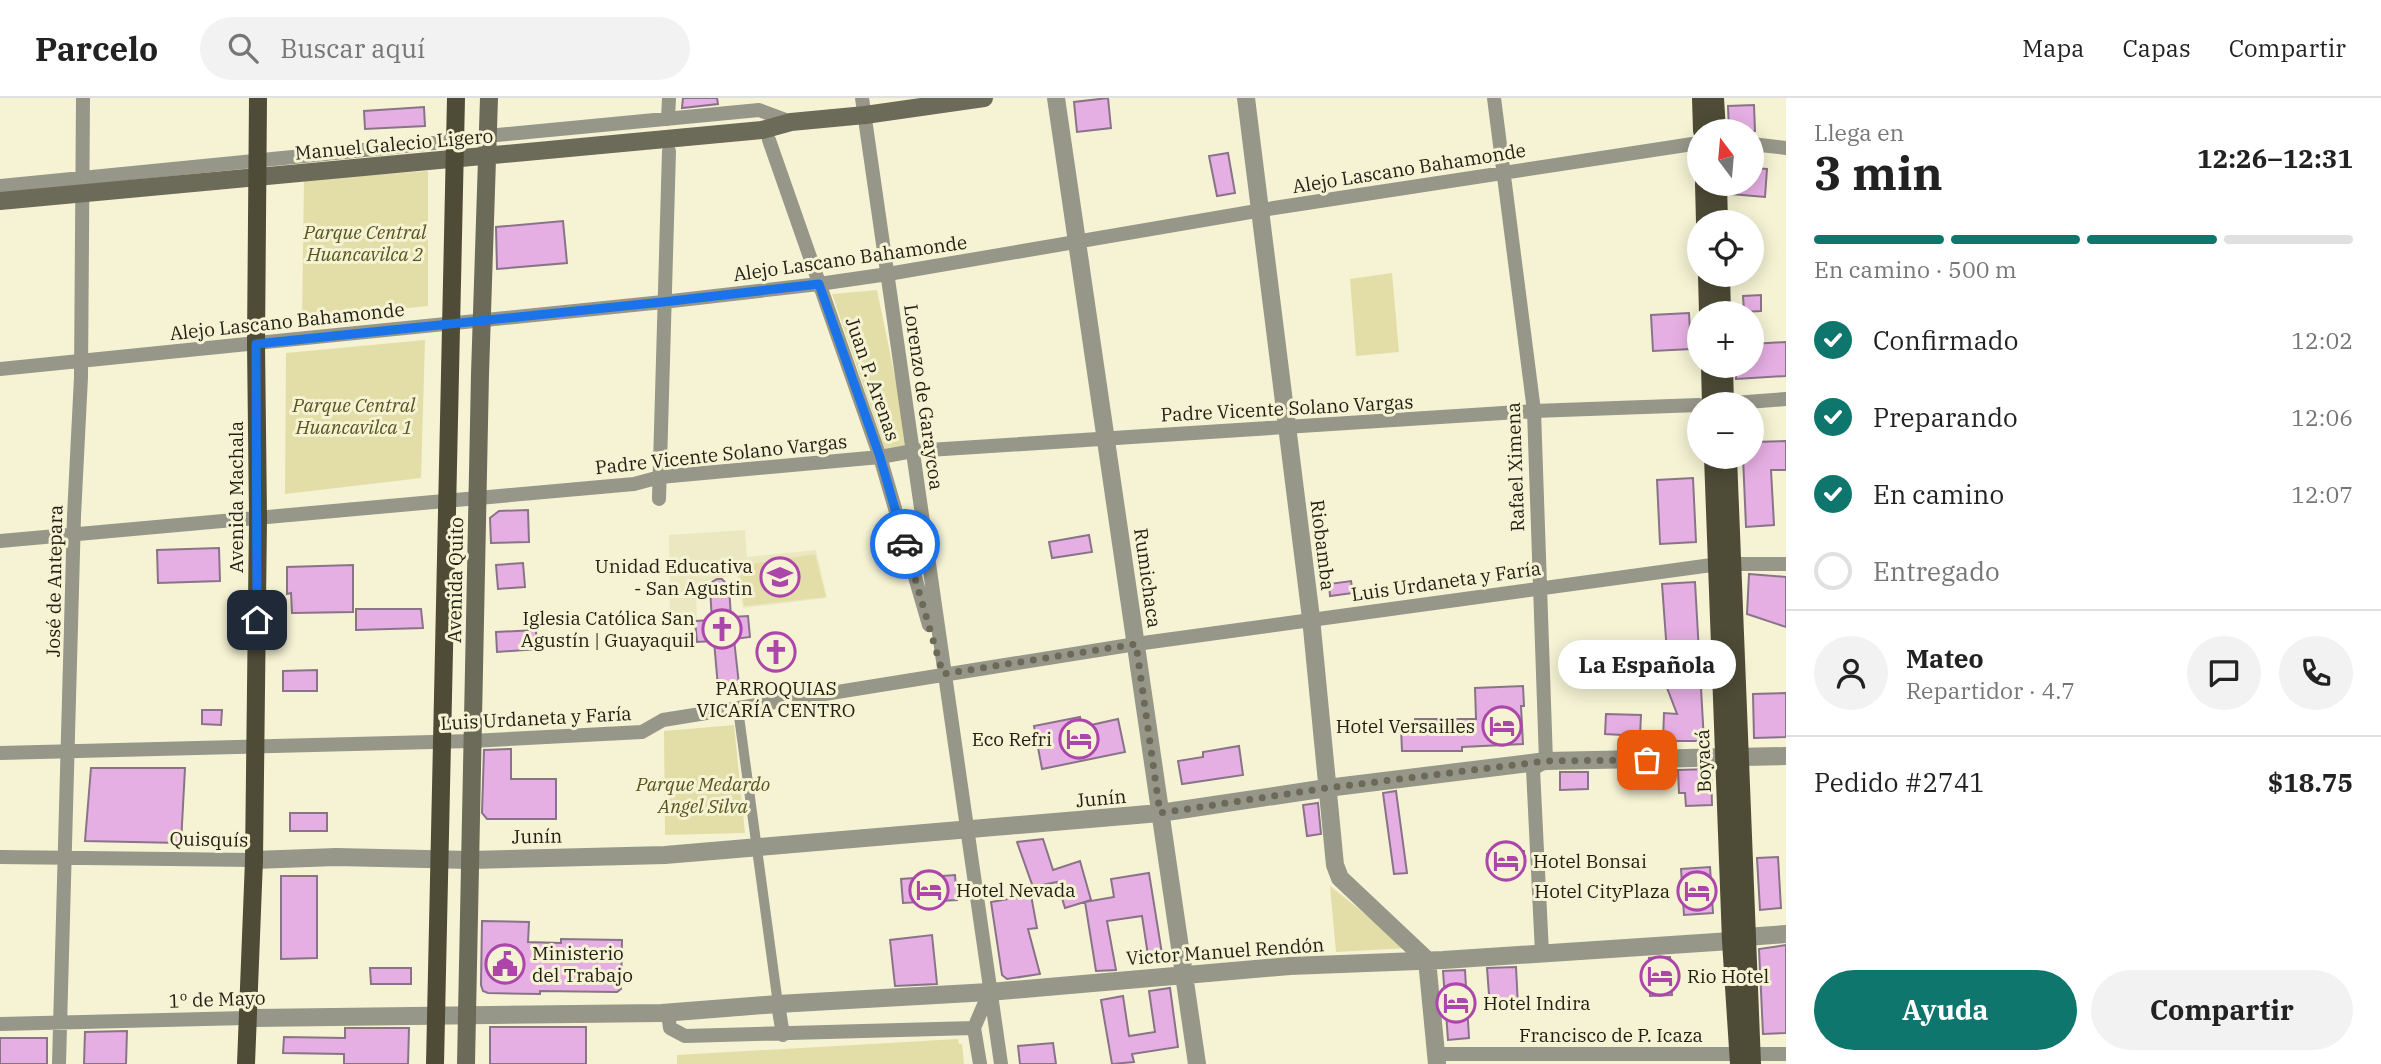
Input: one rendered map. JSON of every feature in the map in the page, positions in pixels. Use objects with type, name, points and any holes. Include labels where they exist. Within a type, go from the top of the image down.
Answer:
[{"type":"main road","name":"Avenida Machala","points":[[246,1064],[254,860],[258,518],[258,98]]},
{"type":"main road","name":"Avenida Quito","points":[[435,1064],[456,98]]},
{"type":"main road","name":"Avenida Quito","points":[[466,1064],[489,98]]},
{"type":"main road","name":"Manuel Galecio Ligero","points":[[0,201],[762,130],[863,106],[984,98]]},
{"type":"main road","points":[[1701,98],[1702,119]]},
{"type":"main road","points":[[1715,98],[1716,119]]},
{"type":"main road","name":"Boyacá","points":[[1714,469],[1725,564]]},
{"type":"main road","name":"Boyacá","points":[[1728,469],[1725,564],[1738,939],[1745,1059]]},
{"type":"street","name":"José de Antepara","points":[[59,1064],[81,361],[83,98]]},
{"type":"street","points":[[668,119],[669,98]]},
{"type":"street","name":"Rumichaca","points":[[1056,98],[1197,1064]]},
{"type":"street","name":"Riobamba","points":[[1246,98],[1311,618],[1335,865],[1340,878],[1427,960]]},
{"type":"street","name":"Rafael Ximena","points":[[1494,98],[1534,411],[1546,761],[1533,769],[1542,954]]},
{"type":"street","name":"Manuel Galecio Ligero","points":[[488,136],[668,119],[757,104],[790,122]]},
{"type":"street","name":"Lorenzo de Garaycoa","points":[[863,106],[1001,1064]]},
{"type":"street","name":"Juan P. Arenas","points":[[769,140],[880,457],[943,674]]},
{"type":"street","name":"Manuel Galecio Ligero","points":[[0,186],[455,141]]},
{"type":"street","name":"Alejo Lascano Bahamonde","points":[[0,369],[819,284],[1261,210],[1687,145]]},
{"type":"street","points":[[1764,145],[1786,148]]},
{"type":"street","points":[[659,499],[669,151]]},
{"type":"street","points":[[1764,401],[1786,399]]},
{"type":"street","name":"Padre Vicente Solano Vargas","points":[[0,541],[634,484],[660,477],[913,452],[1106,437],[1534,411],[1687,405]]},
{"type":"street","name":"Luis Urdaneta y Faría","points":[[0,753],[442,742],[642,732],[663,720],[1311,618],[1725,564],[1786,564]]},
{"type":"street","points":[[738,709],[783,1035]]},
{"type":"street","name":"Junín","points":[[417,859],[642,856],[1160,813],[1327,788],[1546,761],[1786,756]]},
{"type":"street","name":"Quisquís","points":[[0,857],[417,859]]},
{"type":"street","name":"Victor Manuel Rendón","points":[[436,1016],[668,1013],[989,992],[1290,966],[1542,954],[1786,934]]},
{"type":"street","points":[[1427,960],[1437,1059]]},
{"type":"street","points":[[980,1064],[974,1028],[989,992]]},
{"type":"street","points":[[668,1013],[670,1028],[685,1036],[974,1028]]},
{"type":"street","name":"1º de Mayo","points":[[0,1024],[436,1016]]},
{"type":"street","name":"Francisco de P. Icaza","points":[[1437,1059],[1745,1059],[1786,1054]]},
{"type":"shaded area","name":"Unidad Educativa - San Agustin","points":[[745,530],[747,557],[816,550],[827,598],[743,608],[737,574],[707,581],[698,586],[697,619],[670,623],[669,535]]},
{"type":"green space","name":"Parque Central Huancavilca 2","points":[[428,171],[428,306],[302,319],[304,180]]},
{"type":"green space","points":[[1392,273],[1399,352],[1356,356],[1350,279]]},
{"type":"green space","points":[[877,290],[909,445],[885,449],[832,294]]},
{"type":"green space","name":"Parque Central Huancavilca 1","points":[[425,340],[421,478],[285,494],[286,353]]},
{"type":"green space","points":[[815,554],[826,597],[744,606],[739,566]]},
{"type":"green space","name":"Parque Medardo Angel Silva","points":[[734,725],[745,833],[665,835],[664,731]]},
{"type":"green space","points":[[1330,886],[1408,948],[1336,952]]},
{"type":"green space","points":[[958,1039],[959,1044],[962,1044],[964,1064],[677,1064],[677,1055]]},
{"type":"building","points":[[683,98],[717,98],[718,104],[682,108]]},
{"type":"building","points":[[1108,98],[1111,128],[1077,132],[1074,102]]},
{"type":"building","points":[[1754,105],[1755,119],[1729,119],[1728,106]]},
{"type":"building","points":[[424,107],[425,126],[365,129],[364,111]]},
{"type":"building","points":[[1228,153],[1235,193],[1217,196],[1209,156]]},
{"type":"building","points":[[1764,169],[1767,169],[1765,197],[1754,196],[1764,196]]},
{"type":"building","points":[[563,221],[567,263],[497,269],[496,227]]},
{"type":"building","points":[[1761,295],[1761,301],[1743,301],[1743,296]]},
{"type":"building","points":[[1687,313],[1687,349],[1653,351],[1651,315]]},
{"type":"building","points":[[1786,342],[1786,376],[1764,377],[1764,343]]},
{"type":"building","points":[[1786,441],[1786,470],[1771,470],[1774,525],[1746,527],[1744,469],[1764,469],[1764,442]]},
{"type":"building","points":[[1693,478],[1696,542],[1660,544],[1657,480]]},
{"type":"building","points":[[528,510],[529,542],[491,543],[490,518],[499,511]]},
{"type":"building","points":[[1089,535],[1092,552],[1052,558],[1049,542]]},
{"type":"building","points":[[219,548],[220,581],[158,583],[157,550]]},
{"type":"building","points":[[523,563],[525,587],[498,589],[496,565]]},
{"type":"building","points":[[353,565],[353,612],[292,613],[291,593],[287,594],[287,567]]},
{"type":"building","points":[[1749,574],[1786,577],[1786,627],[1747,614]]},
{"type":"building","name":"Iglesia Católica San Agustín | Guayaquil","points":[[722,579],[729,587],[731,617],[748,616],[750,637],[734,639],[739,685],[718,687],[714,641],[697,642],[695,621],[712,620],[710,589],[712,582]]},
{"type":"building","points":[[1351,581],[1353,593],[1330,596],[1329,584]]},
{"type":"building","points":[[1695,582],[1704,741],[1663,741],[1664,713],[1677,714],[1664,680],[1669,679],[1665,668],[1662,584]]},
{"type":"building","points":[[356,609],[421,609],[423,628],[356,630]]},
{"type":"building","points":[[536,630],[537,649],[497,652],[496,632]]},
{"type":"building","points":[[317,670],[317,691],[283,691],[283,671]]},
{"type":"building","points":[[1523,686],[1523,744],[1462,747],[1462,751],[1402,751],[1401,728],[1415,727],[1415,719],[1476,719],[1475,688]]},
{"type":"building","points":[[1786,693],[1786,737],[1754,738],[1753,694]]},
{"type":"building","points":[[202,710],[222,710],[221,725],[202,724]]},
{"type":"building","points":[[1606,714],[1641,715],[1640,736],[1605,734]]},
{"type":"building","name":"Eco Refri","points":[[1080,717],[1082,727],[1118,719],[1125,752],[1042,769],[1034,726]]},
{"type":"building","points":[[1239,746],[1243,775],[1182,784],[1178,761],[1203,757],[1203,752]]},
{"type":"building","points":[[511,749],[511,779],[556,779],[556,819],[487,819],[482,813],[484,750]]},
{"type":"building","points":[[91,768],[185,768],[181,843],[85,841]]},
{"type":"building","points":[[1711,769],[1712,805],[1686,806],[1685,793],[1679,793],[1678,770]]},
{"type":"building","points":[[1560,772],[1588,772],[1588,789],[1560,790]]},
{"type":"building","points":[[1396,791],[1407,873],[1394,874],[1383,793]]},
{"type":"building","points":[[1318,803],[1321,834],[1307,836],[1303,805]]},
{"type":"building","points":[[290,813],[327,813],[327,831],[290,831]]},
{"type":"building","points":[[1043,839],[1053,870],[1080,861],[1091,900],[1065,908],[1057,882],[1033,887],[1017,842]]},
{"type":"building","name":"Hotel Bonsai","points":[[1524,851],[1524,867],[1489,869],[1487,854]]},
{"type":"building","points":[[1778,857],[1781,908],[1760,910],[1757,858]]},
{"type":"building","name":"Hotel CityPlaza","points":[[1710,867],[1713,913],[1684,915],[1681,869]]},
{"type":"building","points":[[1149,873],[1163,960],[1149,962],[1142,916],[1107,921],[1116,970],[1096,971],[1085,902],[1114,897],[1111,879]]},
{"type":"building","name":"Hotel Nevada","points":[[955,875],[957,900],[903,903],[901,879]]},
{"type":"building","points":[[281,876],[317,876],[317,958],[281,959]]},
{"type":"building","points":[[1031,895],[1037,928],[1028,929],[1040,974],[1007,979],[1002,975],[991,902]]},
{"type":"building","points":[[482,921],[529,922],[528,942],[561,943],[561,939],[622,940],[621,989],[617,992],[540,991],[540,994],[483,991]]},
{"type":"building","points":[[932,935],[937,984],[895,986],[890,940]]},
{"type":"building","points":[[1786,945],[1786,1033],[1763,1034],[1759,949]]},
{"type":"building","name":"Rio Hotel","points":[[1670,957],[1672,995],[1650,996],[1649,958]]},
{"type":"building","points":[[1516,967],[1518,1006],[1490,1008],[1487,968]]},
{"type":"building","points":[[370,968],[411,968],[411,984],[371,984]]},
{"type":"building","name":"Hotel Indira","points":[[1465,970],[1469,1038],[1448,1040],[1443,971]]},
{"type":"building","points":[[1170,988],[1178,1047],[1132,1054],[1134,1062],[1112,1064],[1101,1000],[1123,996],[1129,1036],[1155,1032],[1149,991]]},
{"type":"building","points":[[490,1027],[586,1027],[586,1064],[490,1064]]},
{"type":"building","points":[[345,1028],[409,1028],[408,1064],[344,1064],[344,1054],[283,1053],[284,1037],[345,1038]]},
{"type":"building","points":[[127,1031],[126,1064],[84,1064],[85,1032]]},
{"type":"building","points":[[0,1038],[47,1038],[47,1064],[0,1064]]},
{"type":"building","points":[[1053,1043],[1056,1064],[1020,1064],[1018,1046]]},
{"type":"way so far","points":[[905,544],[943,674],[1136,644],[1160,813],[1327,788],[1546,761],[1647,760]]},
{"type":"place","name":"Unidad Educativa - San Agustin","points":[[780,577]]},
{"type":"place","name":"Iglesia Católica San Agustín | Guayaquil","points":[[722,629]]},
{"type":"place","name":"PARROQUIAS VICARÍA CENTRO","points":[[776,652]]},
{"type":"place","name":"Hotel Versailles","points":[[1502,726]]},
{"type":"place","name":"Eco Refri","points":[[1079,739]]},
{"type":"place","name":"La Española","points":[[1647,760]]},
{"type":"place","name":"Hotel Bonsai","points":[[1506,861]]},
{"type":"place","name":"Hotel Nevada","points":[[929,890]]},
{"type":"place","name":"Hotel CityPlaza","points":[[1697,891]]},
{"type":"place","name":"Ministerio del Trabajo","points":[[505,964]]},
{"type":"place","name":"Rio Hotel","points":[[1660,976]]},
{"type":"place","name":"Hotel Indira","points":[[1456,1003]]},
{"type":"route","points":[[257,620],[256,344],[819,284],[880,457],[905,544]]}]
